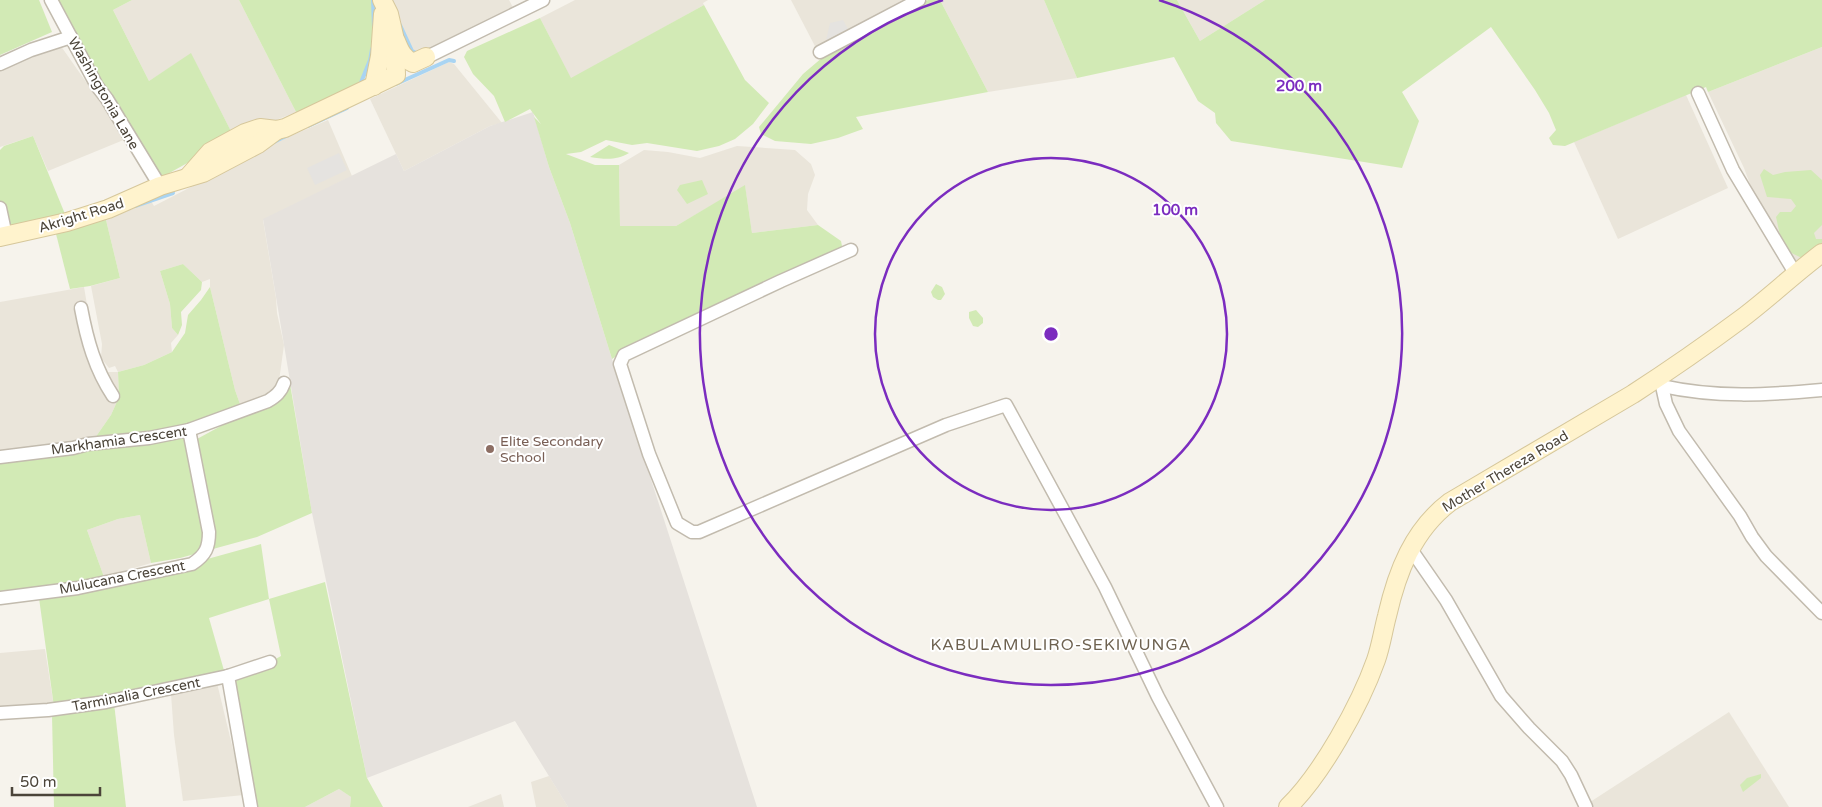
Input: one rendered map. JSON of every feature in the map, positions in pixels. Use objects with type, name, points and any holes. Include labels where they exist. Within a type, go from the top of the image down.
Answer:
[{"type":"street","name":"Washingtonia Lane","points":[[50,0],[97,86],[107,99],[160,186]]},
{"type":"street","points":[[383,3],[389,14],[395,40],[402,56],[414,63],[543,0]]},
{"type":"street","points":[[820,52],[919,0]]},
{"type":"street","points":[[374,86],[380,56],[383,3]]},
{"type":"street","points":[[0,64],[31,50],[71,36]]},
{"type":"street","points":[[395,40],[396,76]]},
{"type":"street","points":[[396,76],[426,57]]},
{"type":"street","name":"Akright Road","points":[[3,236],[67,222],[108,209],[160,186],[203,173],[244,152],[277,130],[396,76]]},
{"type":"street","points":[[1698,93],[1733,170],[1795,274]]},
{"type":"street","points":[[0,208],[3,236]]},
{"type":"street","points":[[851,250],[624,355],[620,364],[649,454],[677,523],[692,532],[699,532],[946,425],[1006,405],[1105,587],[1158,697],[1217,807]]},
{"type":"street","name":"Mother Thereza Road","points":[[1288,807],[1312,778],[1360,696],[1375,662],[1395,586],[1410,548],[1436,513],[1450,502],[1634,394],[1660,382],[1822,253]]},
{"type":"street","points":[[81,308],[92,356],[104,383],[113,396]]},
{"type":"street","points":[[1822,390],[1770,395],[1707,394],[1660,382],[1666,404],[1676,425],[1740,516],[1752,537],[1766,556],[1822,613]]},
{"type":"street","name":"Markhamia Crescent","points":[[0,457],[73,448],[88,444],[149,438],[189,430],[268,401],[282,390],[284,383]]},
{"type":"street","name":"Mulucana Crescent","points":[[0,598],[78,588],[192,564],[200,559],[209,546],[210,532],[189,430]]},
{"type":"street","points":[[1410,548],[1446,600],[1501,696],[1562,761],[1571,775],[1586,807]]},
{"type":"street","name":"Tarminalia Crescent","points":[[0,713],[48,710],[106,702],[228,676],[270,662]]},
{"type":"street","points":[[228,676],[251,807]]},
{"type":"shaded area","points":[[132,0],[239,0],[296,112],[234,137],[191,54],[149,81],[113,10]]},
{"type":"shaded area","points":[[388,0],[509,0],[516,13],[467,37],[414,55],[409,48]]},
{"type":"shaded area","points":[[575,0],[708,0],[703,3],[704,5],[571,79],[540,18]]},
{"type":"shaded area","points":[[791,0],[910,0],[817,50]]},
{"type":"shaded area","points":[[940,0],[1044,0],[1077,78],[988,92]]},
{"type":"shaded area","points":[[1177,0],[1265,0],[1200,41]]},
{"type":"shaded area","points":[[843,20],[848,29],[826,40],[830,23]]},
{"type":"shaded area","points":[[58,42],[126,139],[48,171],[33,136],[0,147],[0,67]]},
{"type":"shaded area","points":[[1822,47],[1822,254],[1795,275],[1756,200],[1744,168],[1708,92]]},
{"type":"shaded area","points":[[449,62],[454,64],[502,123],[490,126],[404,171],[370,99]]},
{"type":"shaded area","points":[[1686,95],[1728,188],[1618,239],[1574,142]]},
{"type":"shaded area","points":[[533,112],[549,167],[570,223],[757,807],[568,807],[515,721],[367,778],[312,513],[263,219],[396,154],[404,171],[490,126]]},
{"type":"shaded area","points":[[328,120],[352,176],[263,220],[277,313],[284,345],[279,381],[274,394],[241,407],[235,390],[210,287],[210,279],[202,282],[183,264],[160,271],[170,304],[172,328],[178,335],[171,343],[172,352],[144,365],[118,372],[115,366],[109,368],[101,358],[102,344],[91,286],[120,278],[106,220],[151,201],[154,206],[286,138]]},
{"type":"shaded area","points":[[737,146],[795,150],[811,164],[815,175],[808,194],[807,210],[818,225],[752,233],[745,186],[676,226],[620,226],[619,165],[644,150],[700,158]]},
{"type":"shaded area","points":[[339,153],[347,170],[315,185],[307,168]]},
{"type":"shaded area","points":[[84,287],[95,352],[106,372],[118,372],[119,397],[111,415],[95,438],[0,456],[0,302]]},
{"type":"shaded area","points":[[140,515],[151,563],[104,577],[87,530],[118,519]]},
{"type":"shaded area","points":[[45,649],[54,707],[0,713],[0,653]]},
{"type":"shaded area","points":[[217,683],[244,795],[183,801],[174,735],[171,694]]},
{"type":"shaded area","points":[[1729,712],[1789,807],[1589,807],[1587,804]]},
{"type":"shaded area","points":[[549,776],[568,807],[536,807],[531,782]]},
{"type":"shaded area","points":[[339,789],[351,797],[350,807],[305,807]]},
{"type":"shaded area","points":[[501,794],[504,807],[468,807]]},
{"type":"green space","points":[[0,0],[39,0],[52,32],[0,55]]},
{"type":"green space","points":[[52,0],[132,0],[113,10],[149,81],[191,53],[234,137],[164,176],[157,172]]},
{"type":"green space","points":[[239,0],[373,0],[374,48],[366,75],[360,86],[316,107],[296,112]]},
{"type":"green space","points":[[928,0],[940,0],[988,92],[856,117],[863,129],[838,138],[811,144],[775,141],[761,134],[759,127],[803,74],[823,57]]},
{"type":"green space","points":[[1044,0],[1177,0],[1200,41],[1265,0],[1822,0],[1822,47],[1708,92],[1706,87],[1565,146],[1553,145],[1549,138],[1556,130],[1549,113],[1491,27],[1402,92],[1419,121],[1402,168],[1231,141],[1216,123],[1215,113],[1198,101],[1174,57],[1077,78]]},
{"type":"green space","points":[[704,5],[745,80],[769,103],[753,124],[735,139],[719,146],[697,151],[647,143],[632,145],[606,140],[581,152],[566,154],[595,165],[619,165],[620,226],[676,226],[745,185],[752,233],[818,225],[841,241],[841,250],[638,342],[612,359],[570,223],[549,167],[534,117],[541,124],[530,109],[505,122],[494,96],[473,74],[464,57],[467,51],[540,18],[571,78]]},
{"type":"green space","points":[[33,136],[65,214],[0,230],[0,150],[4,146]]},
{"type":"green space","points":[[609,145],[629,153],[615,158],[590,157]]},
{"type":"green space","points":[[1764,169],[1773,175],[1811,170],[1822,180],[1822,225],[1814,233],[1816,239],[1822,239],[1822,255],[1804,259],[1783,249],[1776,217],[1780,212],[1791,212],[1796,206],[1791,199],[1767,197],[1760,175]]},
{"type":"green space","points":[[702,180],[708,194],[687,204],[677,190],[680,185]]},
{"type":"green space","points":[[106,220],[120,278],[70,289],[55,230]]},
{"type":"green space","points":[[183,264],[202,282],[201,290],[181,312],[182,325],[178,335],[172,328],[170,304],[160,271]]},
{"type":"green space","points":[[936,284],[942,287],[945,294],[941,300],[933,297],[931,292]]},
{"type":"green space","points":[[210,287],[235,390],[241,407],[217,421],[95,438],[111,415],[119,397],[118,372],[144,365],[172,352],[185,333],[188,315]]},
{"type":"green space","points":[[976,310],[983,318],[983,323],[978,327],[973,326],[969,318],[969,312]]},
{"type":"green space","points":[[290,384],[312,513],[257,537],[180,558],[151,563],[140,515],[118,519],[87,530],[104,577],[0,594],[0,462],[72,453],[105,441],[171,437],[197,439],[230,421],[277,400]]},
{"type":"green space","points":[[261,544],[269,599],[209,618],[225,674],[54,707],[39,598],[193,563]]},
{"type":"green space","points":[[325,582],[367,778],[383,807],[350,807],[351,797],[339,789],[305,807],[258,807],[232,683],[281,656],[269,599]]},
{"type":"green space","points":[[114,703],[126,807],[54,807],[52,715]]},
{"type":"green space","points":[[1761,774],[1761,778],[1743,792],[1740,785],[1747,778]]},
{"type":"waterway","points":[[373,0],[374,28]]},
{"type":"waterway","points":[[400,25],[412,51],[418,54]]},
{"type":"waterway","points":[[360,85],[370,60],[372,49]]},
{"type":"waterway","points":[[396,84],[449,60],[454,61]]},
{"type":"waterway","points":[[308,126],[347,108]]},
{"type":"waterway","points":[[274,142],[286,136]]},
{"type":"waterway","points":[[135,206],[173,193]]},
{"type":"place","name":"Elite Secondary School","points":[[490,449]]},
{"type":"district","name":"KABULAMULIRO-SEKIWUNGA","points":[[1061,644]]}]
